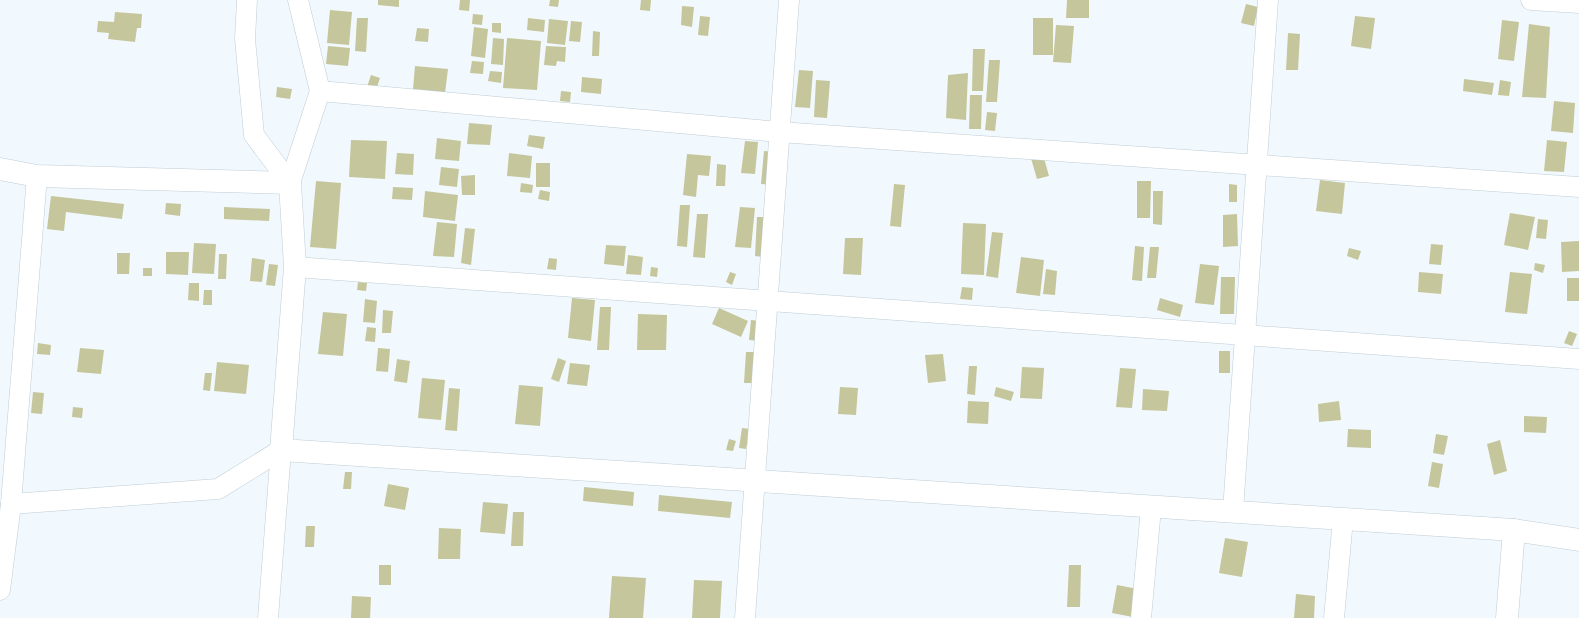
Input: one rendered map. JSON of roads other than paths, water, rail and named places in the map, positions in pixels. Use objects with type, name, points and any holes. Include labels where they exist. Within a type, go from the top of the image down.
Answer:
[{"type":"street","points":[[247,0],[245,39],[254,136],[290,182]]},
{"type":"street","points":[[268,618],[295,267],[290,182],[320,91],[298,0]]},
{"type":"street","points":[[745,618],[789,0]]},
{"type":"street","points":[[1233,511],[1268,0]]},
{"type":"street","points":[[1531,0],[1579,3]]},
{"type":"street","points":[[320,91],[779,132],[1579,187]]},
{"type":"street","points":[[0,169],[38,176],[290,182]]},
{"type":"street","points":[[0,590],[10,504],[38,176]]},
{"type":"street","points":[[295,267],[1579,359]]},
{"type":"street","points":[[10,504],[218,489],[281,450],[755,480],[1151,508],[1233,511],[1514,530],[1579,540]]},
{"type":"street","points":[[1141,618],[1151,508]]},
{"type":"street","points":[[1334,618],[1343,519]]},
{"type":"street","points":[[1506,618],[1514,530]]}]
